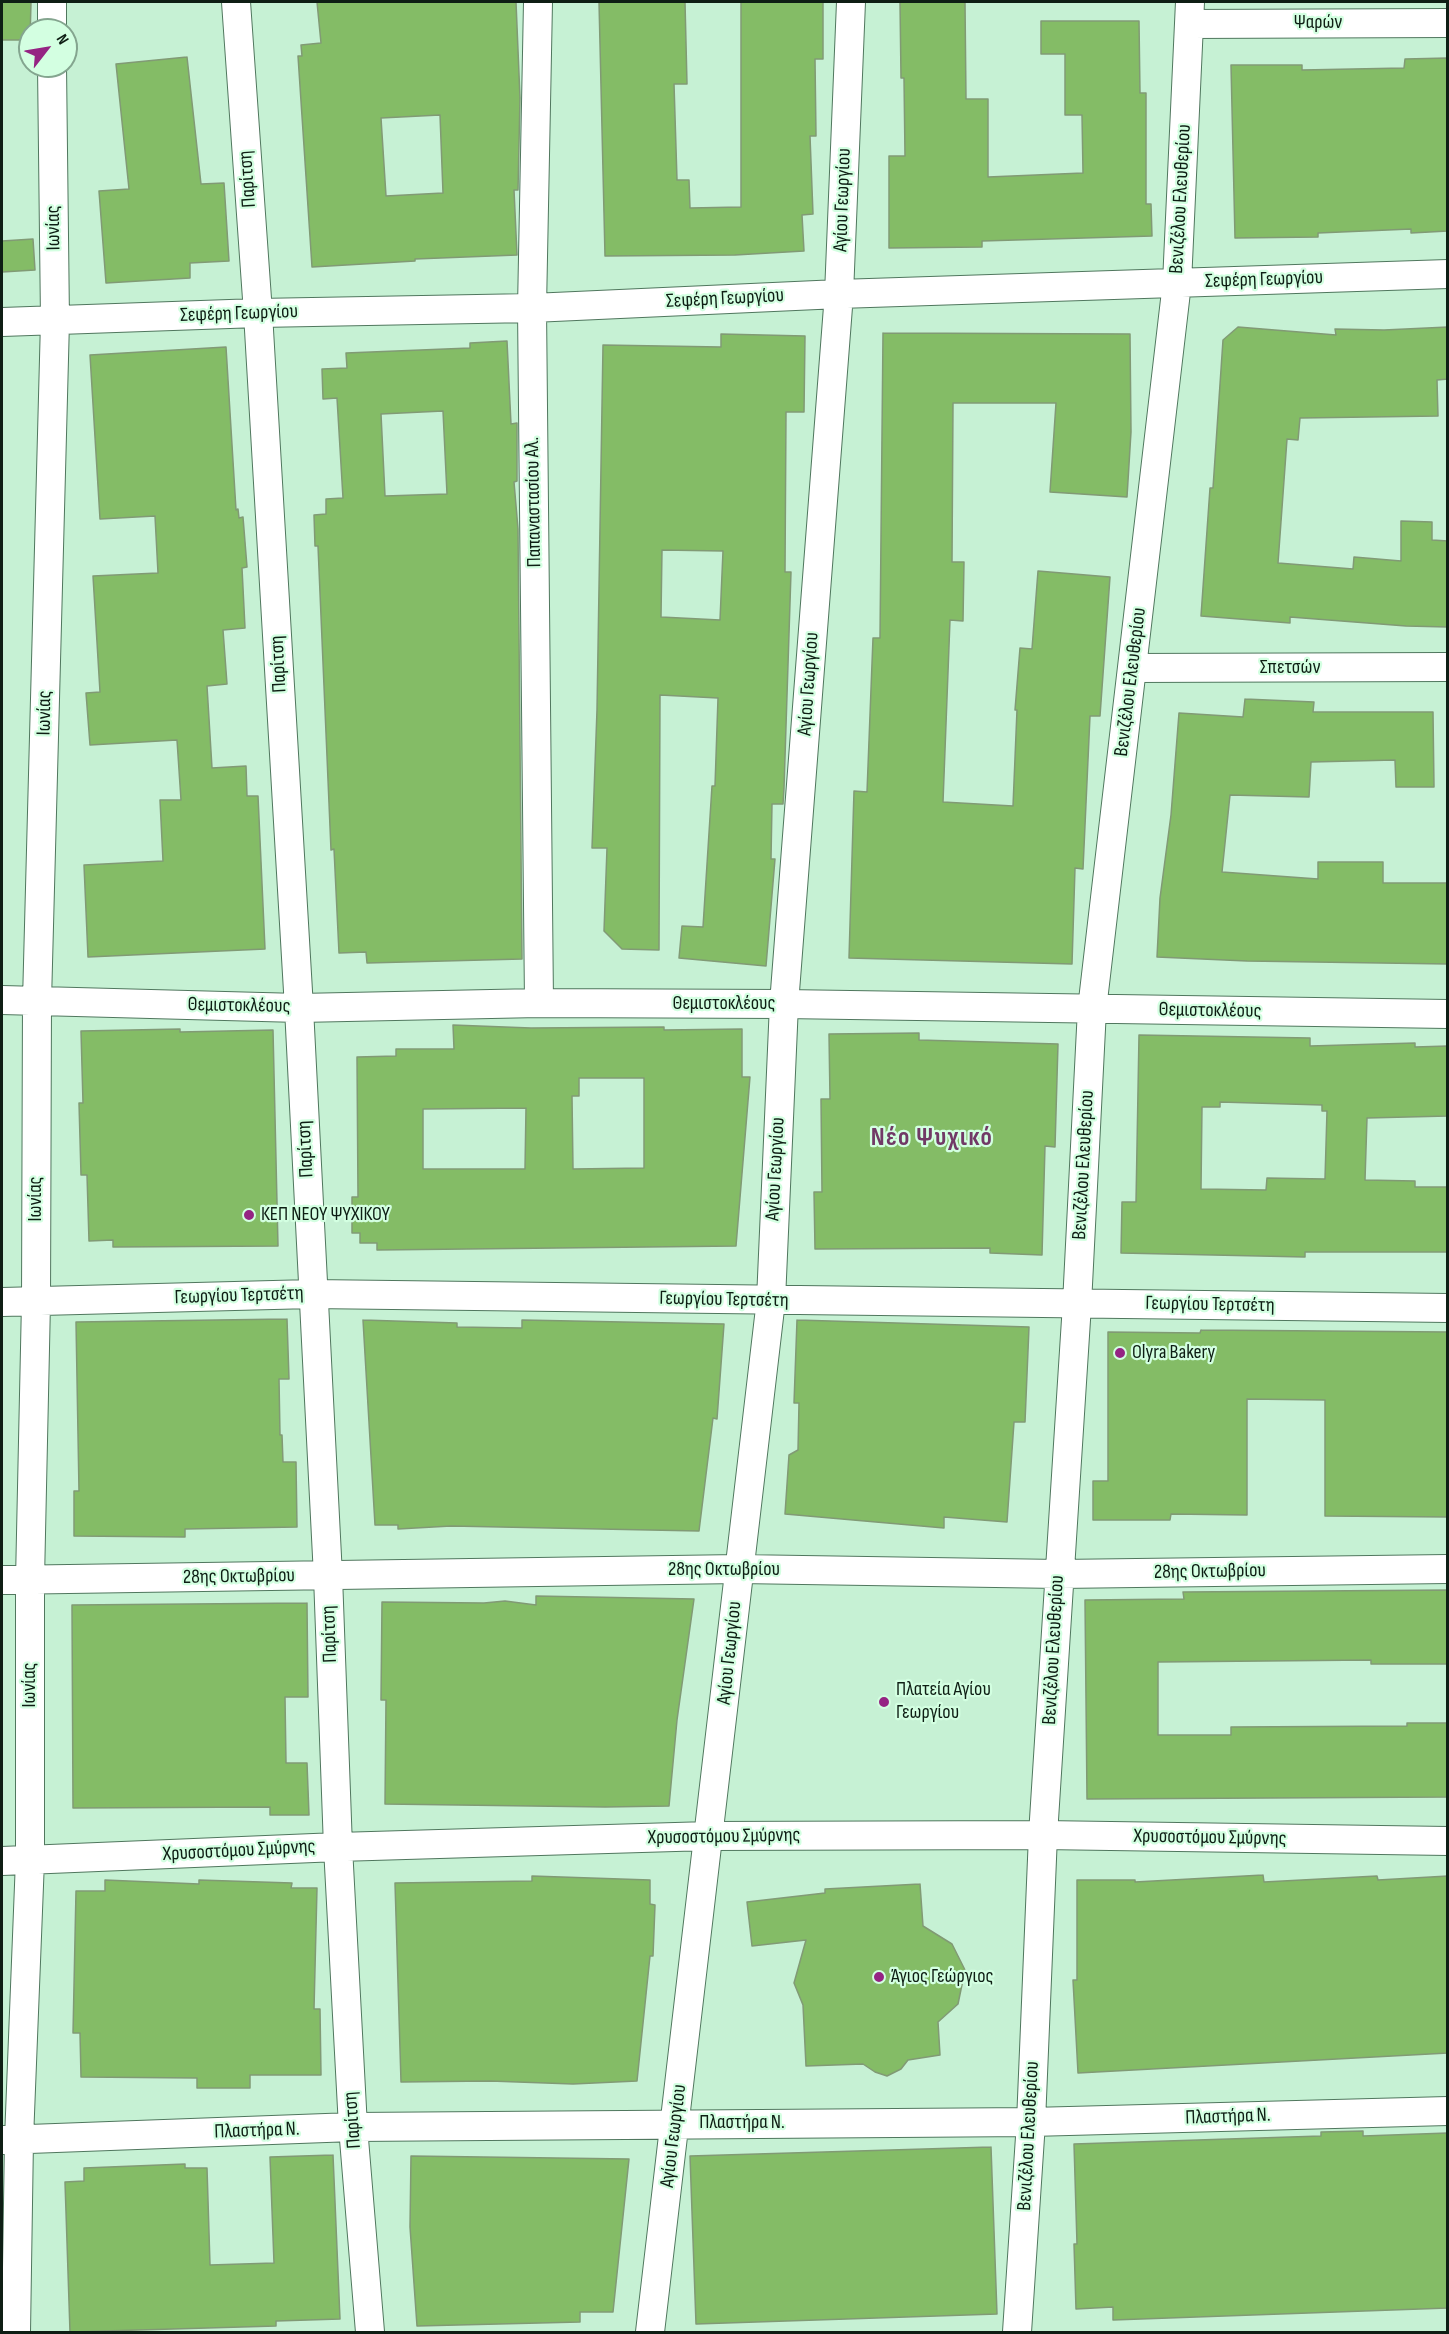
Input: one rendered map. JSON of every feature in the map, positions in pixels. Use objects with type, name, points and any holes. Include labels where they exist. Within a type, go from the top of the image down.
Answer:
[{"type":"street","points":[[51,2],[52,18]]},
{"type":"street","name":"Παρίτση","points":[[236,2],[258,313],[299,1008],[353,2127],[370,2332]]},
{"type":"street","name":"Παπαναστασίου Αλ.","points":[[538,2],[532,308],[539,1003]]},
{"type":"street","name":"Αγίου Γεωργίου","points":[[650,2332],[771,1300],[784,1004],[840,294],[851,2]]},
{"type":"street","name":"Ψαρών","points":[[1189,13],[1448,23]]},
{"type":"street","name":"Βενιζέλου Ελευθερίου","points":[[1017,2332],[1031,2122],[1043,1835],[1077,1304],[1092,1010],[1177,283],[1189,13]]},
{"type":"street","name":"Ιωνίας","points":[[16,2332],[10,2140],[30,1860],[30,1580],[36,1302],[37,1001],[55,321],[52,78]]},
{"type":"street","name":"Σεφέρη Γεωργίου","points":[[2,322],[258,313],[532,308],[840,294],[1448,274]]},
{"type":"street","name":"Σπετσών","points":[[1133,668],[1448,667]]},
{"type":"street","name":"Θεμιστοκλέους","points":[[2,1000],[299,1008],[539,1003],[784,1004],[1448,1014]]},
{"type":"street","name":"Γεωργίου Τερτσέτη","points":[[2,1302],[312,1294],[1448,1308]]},
{"type":"street","name":"28ης Οκτωβρίου","points":[[2,1580],[740,1569],[1059,1574],[1448,1569]]},
{"type":"street","name":"Χρυσοστόμου Σμύρνης","points":[[2,1861],[338,1846],[709,1836],[1043,1835],[1448,1841]]},
{"type":"street","name":"Πλαστήρα Ν.","points":[[10,2140],[353,2127],[1031,2122],[1448,2110]]},
{"type":"building","points":[[2,2],[31,2],[31,18],[18,18],[18,40],[2,40]]},
{"type":"building","points":[[317,2],[516,2],[520,98],[518,190],[514,190],[517,255],[415,259],[415,261],[312,267],[298,56],[302,56],[301,45],[321,43]],"holes":[[[440,115],[443,193],[386,196],[381,118]]]},
{"type":"building","points":[[599,2],[685,2],[687,84],[674,84],[677,180],[689,180],[690,208],[741,207],[741,2],[823,2],[823,59],[815,59],[816,136],[810,136],[813,214],[802,215],[804,251],[735,255],[605,256]]},
{"type":"building","points":[[900,2],[965,2],[966,99],[988,99],[988,177],[1083,173],[1082,115],[1065,115],[1065,54],[1041,54],[1041,21],[1139,21],[1140,93],[1146,93],[1146,204],[1151,204],[1152,236],[982,241],[982,247],[889,248],[889,156],[905,156]]},
{"type":"building","points":[[187,57],[201,184],[224,183],[229,261],[190,263],[190,278],[106,283],[99,191],[129,189],[116,64]]},
{"type":"building","points":[[1448,58],[1448,231],[1411,233],[1411,229],[1318,233],[1318,237],[1235,238],[1231,65],[1302,65],[1302,70],[1404,68],[1405,59]]},
{"type":"building","points":[[33,239],[35,270],[2,272],[2,241]]},
{"type":"building","points":[[1238,327],[1336,335],[1335,329],[1384,330],[1448,327],[1448,379],[1437,380],[1438,416],[1300,418],[1298,440],[1287,439],[1278,563],[1353,569],[1354,557],[1401,561],[1401,521],[1432,522],[1432,540],[1448,541],[1448,627],[1290,617],[1290,623],[1201,616],[1223,340]]},
{"type":"building","points":[[883,333],[1130,334],[1131,432],[1127,497],[1050,492],[1056,403],[953,403],[952,562],[964,562],[963,621],[950,620],[943,802],[1013,806],[1017,710],[1015,710],[1020,648],[1032,649],[1038,571],[1110,577],[1100,716],[1090,716],[1083,869],[1075,868],[1072,964],[849,958],[854,791],[867,792],[873,638],[880,638]]},
{"type":"building","points":[[721,334],[805,336],[804,412],[786,412],[785,572],[791,572],[784,788],[783,804],[772,804],[771,859],[775,859],[766,966],[679,958],[682,926],[703,927],[712,786],[715,786],[718,698],[660,695],[659,950],[622,949],[604,931],[607,848],[592,848],[597,710],[603,345],[721,347]],"holes":[[[662,550],[723,551],[720,620],[661,617]]]},
{"type":"building","points":[[507,341],[511,424],[517,423],[517,481],[514,482],[518,529],[522,959],[367,963],[366,952],[339,953],[334,849],[331,850],[318,546],[315,546],[314,515],[326,514],[326,499],[343,498],[337,398],[323,399],[322,369],[347,368],[346,353],[470,348],[470,343]],"holes":[[[443,411],[447,494],[385,496],[381,414]]]},
{"type":"building","points":[[226,347],[236,510],[238,509],[239,518],[243,517],[247,567],[242,568],[245,628],[223,630],[227,684],[207,686],[212,768],[246,766],[247,796],[258,796],[265,949],[88,957],[84,865],[163,861],[160,800],[181,800],[177,740],[90,745],[86,693],[100,692],[93,576],[158,573],[155,516],[100,519],[90,355]]},
{"type":"building","points":[[1245,699],[1314,702],[1313,712],[1433,712],[1434,787],[1396,787],[1395,760],[1311,762],[1309,797],[1230,795],[1222,872],[1318,879],[1318,862],[1383,862],[1383,883],[1448,883],[1448,964],[1247,961],[1157,957],[1160,898],[1171,815],[1179,713],[1243,717]]},
{"type":"building","points":[[453,1025],[531,1028],[664,1027],[664,1030],[742,1029],[742,1077],[750,1077],[736,1246],[377,1250],[377,1243],[360,1243],[360,1233],[352,1233],[352,1197],[358,1197],[357,1057],[396,1056],[396,1049],[454,1049]],"holes":[[[579,1078],[644,1078],[644,1168],[573,1169],[572,1096],[579,1096]],[[526,1108],[525,1169],[423,1169],[423,1109]]]},
{"type":"building","points":[[180,1029],[180,1032],[273,1030],[278,1246],[113,1247],[113,1240],[89,1241],[87,1175],[81,1175],[79,1103],[83,1103],[81,1031]]},
{"type":"building","points":[[919,1033],[919,1040],[1058,1044],[1055,1147],[1045,1146],[1042,1255],[990,1253],[990,1248],[815,1249],[814,1192],[822,1192],[821,1099],[830,1099],[829,1034]]},
{"type":"building","points":[[1139,1035],[1310,1038],[1310,1046],[1415,1043],[1415,1047],[1448,1046],[1448,1116],[1367,1118],[1365,1180],[1415,1181],[1415,1187],[1448,1187],[1448,1252],[1305,1252],[1305,1257],[1121,1253],[1122,1202],[1136,1202]],"holes":[[[1220,1102],[1322,1105],[1322,1111],[1327,1111],[1325,1179],[1267,1178],[1266,1190],[1201,1189],[1202,1107],[1220,1107]]]},
{"type":"building","points":[[287,1319],[289,1379],[279,1379],[280,1435],[282,1435],[283,1462],[296,1462],[297,1527],[185,1529],[185,1537],[74,1536],[74,1491],[79,1491],[76,1322]]},
{"type":"building","points":[[363,1320],[457,1323],[457,1327],[522,1328],[522,1320],[724,1324],[717,1419],[713,1418],[699,1531],[451,1526],[398,1529],[398,1525],[375,1525]]},
{"type":"building","points":[[797,1320],[1029,1327],[1025,1422],[1014,1422],[1007,1522],[944,1517],[944,1528],[785,1514],[789,1455],[798,1450],[799,1403],[794,1403]]},
{"type":"building","points":[[1201,1330],[1448,1332],[1448,1517],[1325,1516],[1325,1400],[1247,1399],[1247,1515],[1171,1514],[1170,1520],[1093,1520],[1093,1481],[1108,1481],[1108,1332],[1200,1333]]},
{"type":"building","points":[[1448,1590],[1448,1664],[1371,1664],[1371,1660],[1158,1662],[1158,1735],[1231,1735],[1231,1727],[1407,1726],[1407,1723],[1448,1723],[1448,1797],[1087,1799],[1085,1600],[1184,1599],[1183,1592]]},
{"type":"building","points":[[536,1596],[694,1599],[677,1720],[669,1806],[385,1804],[386,1700],[381,1700],[382,1602],[484,1603],[505,1601],[536,1605]]},
{"type":"building","points":[[307,1603],[308,1697],[285,1697],[286,1763],[307,1763],[309,1815],[270,1815],[270,1807],[73,1808],[72,1605]]},
{"type":"building","points":[[1263,1875],[1264,1882],[1377,1876],[1378,1880],[1448,1876],[1448,2053],[1078,2073],[1073,1980],[1077,1980],[1077,1880],[1135,1880],[1135,1882]]},
{"type":"building","points":[[532,1876],[650,1880],[650,1904],[655,1905],[653,1956],[650,1956],[637,2081],[573,2084],[490,2081],[401,2082],[395,1883],[532,1881]]},
{"type":"building","points":[[105,1880],[199,1884],[199,1880],[292,1883],[291,1888],[317,1888],[314,2009],[320,2009],[321,2075],[250,2075],[250,2088],[197,2088],[197,2078],[81,2077],[80,2033],[73,2033],[76,1891],[105,1891]]},
{"type":"building","name":"Άγιος Γεώργιος","points":[[920,1884],[923,1926],[952,1944],[965,1970],[958,2004],[938,2022],[940,2055],[908,2060],[901,2069],[887,2076],[863,2064],[806,2066],[803,2005],[794,1983],[806,1940],[752,1946],[747,1902],[825,1893],[825,1889]]},
{"type":"building","points":[[1363,2131],[1363,2136],[1448,2133],[1448,2308],[1113,2320],[1113,2307],[1076,2309],[1074,2144],[1321,2136],[1321,2132]]},
{"type":"building","points":[[991,2147],[997,2314],[696,2324],[690,2156]]},
{"type":"building","points":[[333,2155],[340,2319],[276,2321],[276,2326],[70,2332],[65,2182],[84,2181],[84,2168],[185,2164],[185,2168],[207,2168],[210,2265],[274,2263],[270,2157]]},
{"type":"building","points":[[411,2156],[629,2159],[613,2312],[580,2312],[580,2322],[417,2326],[410,2227]]},
{"type":"place","name":"ΚΕΠ ΝΕΟΥ ΨΥΧΙΚΟΥ","points":[[249,1215]]},
{"type":"place","name":"Olyra Bakery","points":[[1120,1353]]},
{"type":"place","name":"Πλατεία Αγίου Γεωργίου","points":[[884,1702]]},
{"type":"place","name":"Άγιος Γεώργιος","points":[[879,1977]]},
{"type":"district","name":"Νέο Ψυχικό","points":[[932,1138]]}]
